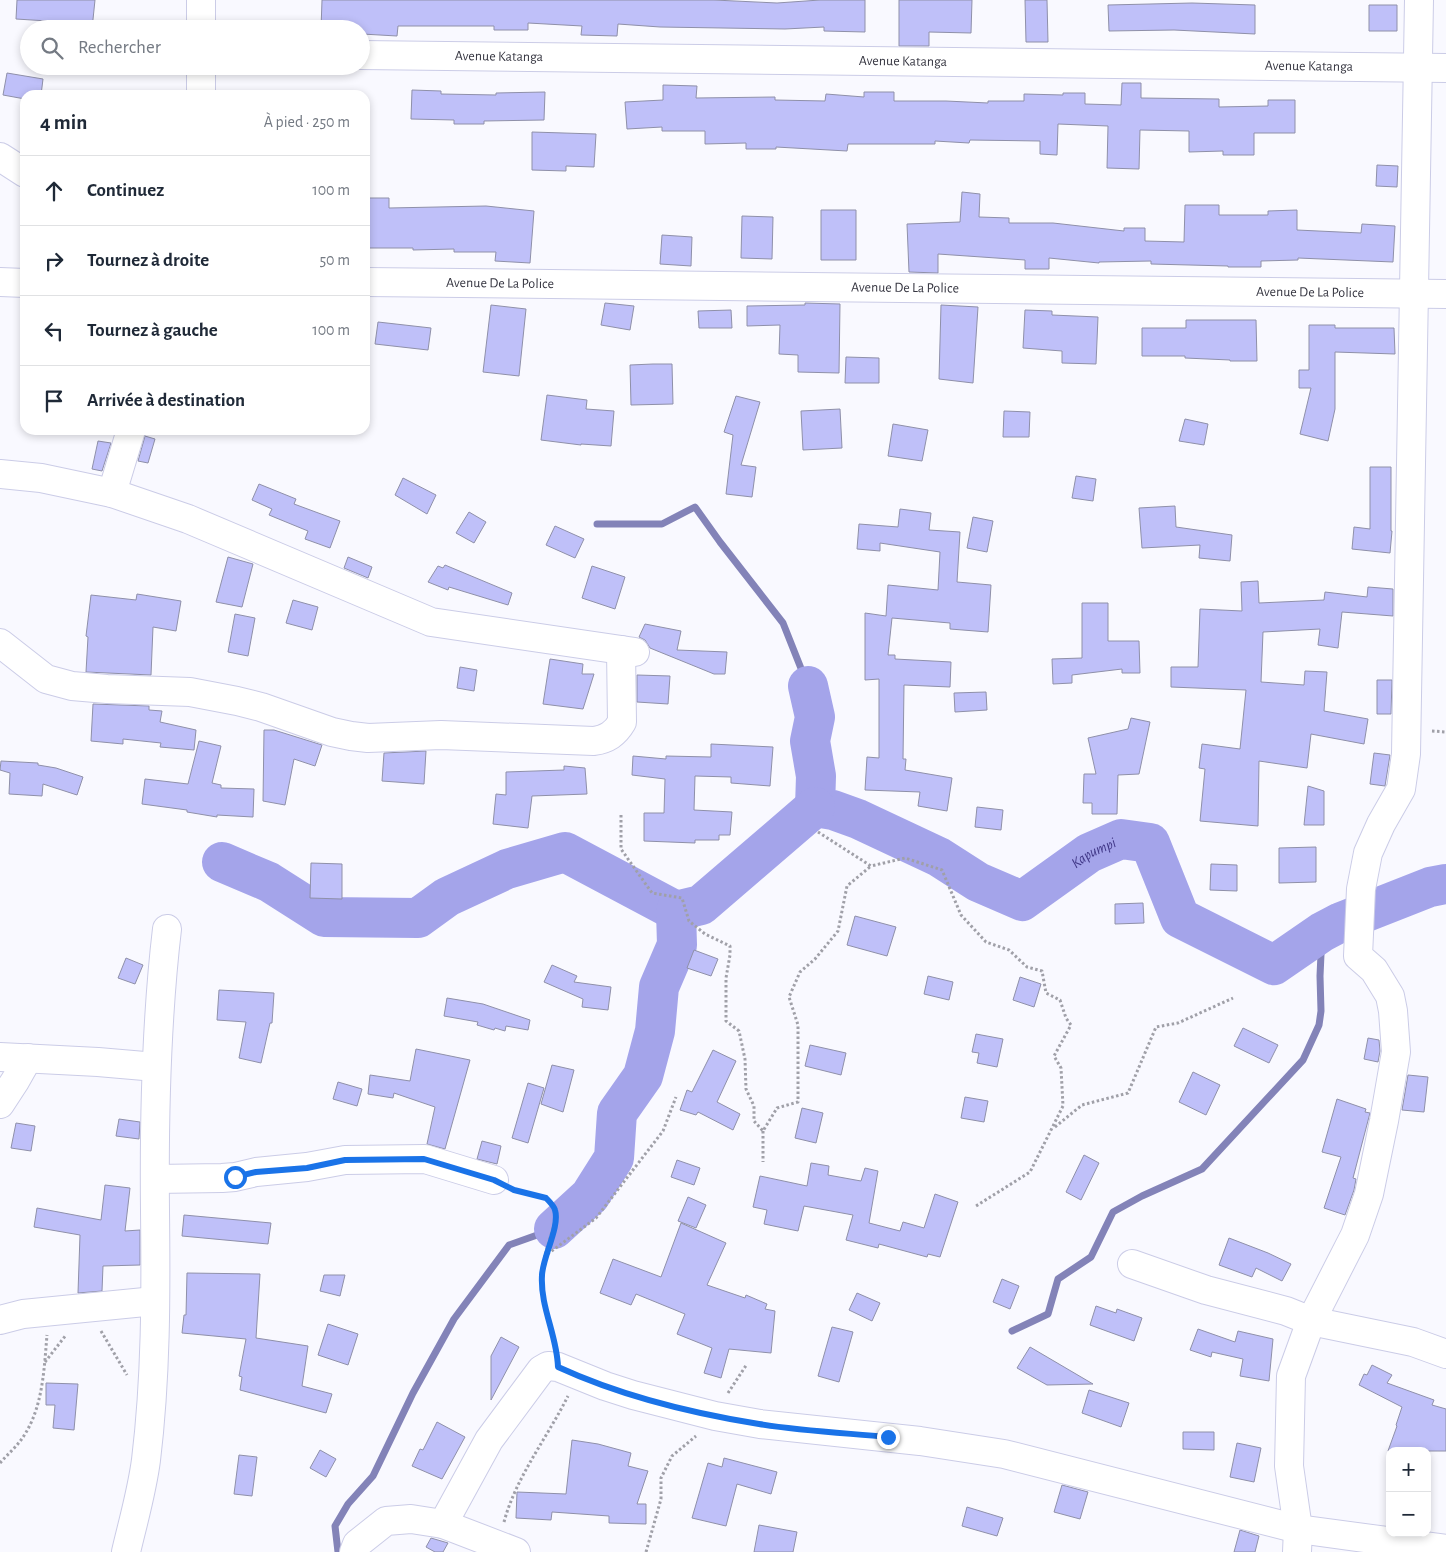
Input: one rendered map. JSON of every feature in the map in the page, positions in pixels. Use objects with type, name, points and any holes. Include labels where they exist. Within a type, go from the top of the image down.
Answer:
[{"type":"street","points":[[201,0],[201,20]]},
{"type":"street","points":[[1297,1541],[1289,1466],[1291,1376],[1311,1321],[1355,1235],[1368,1194],[1384,1121],[1396,1052],[1390,996],[1374,970],[1358,956],[1361,889],[1368,854],[1381,824],[1401,789],[1406,754],[1420,0]]},
{"type":"street","name":"Avenue Katanga","points":[[370,55],[1446,68]]},
{"type":"street","points":[[201,75],[201,90]]},
{"type":"street","points":[[0,157],[20,170]]},
{"type":"street","points":[[0,282],[20,283]]},
{"type":"street","name":"Avenue De La Police","points":[[370,282],[1446,294]]},
{"type":"street","points":[[112,493],[129,435]]},
{"type":"street","points":[[0,474],[41,478],[112,493],[188,519],[431,622],[628,651],[622,722],[611,735],[594,741],[441,735],[368,738],[351,736],[332,732],[262,707],[190,692],[72,686],[46,679],[0,644]]},
{"type":"street","points":[[126,1552],[146,1462],[151,1408],[155,1300],[156,1067],[167,928]]},
{"type":"street","points":[[0,1057],[156,1067]]},
{"type":"street","points":[[0,1104],[28,1058]]},
{"type":"street","points":[[155,1179],[235,1177],[256,1172],[307,1168],[345,1160],[424,1159],[494,1180]]},
{"type":"street","points":[[1132,1264],[1206,1290],[1286,1311],[1311,1321],[1413,1342],[1446,1354]]},
{"type":"street","points":[[0,1320],[23,1314],[155,1300]]},
{"type":"street","points":[[443,1524],[490,1440],[540,1370],[548,1366],[568,1371],[633,1395],[715,1416],[760,1424],[920,1441],[1004,1454],[1297,1541],[1446,1549]]},
{"type":"street","points":[[354,1552],[357,1544],[386,1521],[410,1519],[443,1524],[509,1549]]},
{"type":"path","points":[[621,815],[621,849],[652,893],[682,898],[689,921],[705,934],[730,946],[726,978],[726,1022],[739,1031],[745,1059],[746,1089],[754,1106],[754,1121],[763,1132]]},
{"type":"path","points":[[818,832],[871,866]]},
{"type":"path","points":[[763,1162],[763,1132],[777,1108],[798,1102],[798,1025],[789,997],[800,972],[815,959],[838,931],[847,886],[871,866],[905,858],[942,870],[961,915],[986,942],[1009,950],[1027,967],[1042,970],[1046,993],[1060,1000],[1066,1018],[1071,1025],[1054,1056],[1061,1068],[1063,1106],[1030,1172],[976,1206]]},
{"type":"path","points":[[1052,1129],[1082,1105],[1128,1093],[1156,1027],[1178,1023],[1233,998]]},
{"type":"path","points":[[545,1256],[596,1218],[663,1132],[676,1097]]},
{"type":"path","points":[[494,1180],[514,1190],[546,1198],[555,1210],[554,1229],[545,1256],[542,1286],[545,1306],[557,1351],[568,1371],[511,1500],[504,1526],[509,1549]]},
{"type":"path","points":[[86,1308],[128,1375],[128,1366]]},
{"type":"path","points":[[0,1463],[22,1439],[38,1407],[44,1368],[48,1312]]},
{"type":"path","points":[[646,1552],[661,1499],[661,1478],[672,1456],[694,1438],[715,1416],[732,1385],[747,1364]]},
{"type":"building","points":[[17,0],[95,0],[93,20],[16,19]]},
{"type":"building","points":[[322,0],[714,0],[777,3],[820,0],[865,0],[865,32],[824,31],[824,27],[785,29],[660,27],[618,24],[617,36],[581,35],[582,26],[528,23],[528,30],[494,30],[494,26],[398,26],[397,36],[370,34],[370,20],[321,20]]},
{"type":"building","points":[[899,0],[972,0],[971,33],[929,32],[929,46],[899,46]]},
{"type":"building","points":[[1025,0],[1047,0],[1048,42],[1026,42]]},
{"type":"building","points":[[1192,3],[1255,5],[1255,34],[1174,30],[1109,31],[1108,5]]},
{"type":"building","points":[[1369,5],[1397,5],[1397,31],[1369,31]]},
{"type":"building","points":[[7,73],[43,79],[42,90],[20,90],[20,98],[3,95]]},
{"type":"building","points":[[1122,83],[1141,83],[1141,98],[1219,99],[1219,107],[1268,106],[1268,100],[1295,100],[1295,133],[1254,133],[1254,155],[1223,155],[1223,151],[1189,152],[1189,131],[1140,130],[1139,169],[1107,168],[1108,126],[1058,124],[1057,155],[1040,154],[1040,141],[970,140],[969,143],[935,141],[935,144],[848,144],[847,151],[776,147],[776,149],[746,149],[746,143],[705,144],[705,131],[662,131],[662,127],[627,129],[625,102],[663,100],[663,85],[697,86],[696,98],[775,97],[775,100],[825,101],[826,94],[864,97],[864,92],[894,92],[894,101],[988,103],[988,101],[1024,101],[1024,94],[1063,95],[1063,93],[1085,93],[1085,104],[1121,105]]},
{"type":"building","points":[[412,90],[441,91],[441,94],[496,95],[496,93],[545,92],[544,120],[484,121],[484,124],[454,124],[454,120],[411,119]]},
{"type":"building","points":[[532,132],[596,134],[594,167],[566,166],[566,171],[532,170]]},
{"type":"building","points":[[1377,165],[1398,166],[1397,187],[1376,186]]},
{"type":"building","points":[[962,192],[980,194],[979,217],[1009,218],[1009,223],[1053,223],[1124,231],[1124,228],[1145,228],[1145,241],[1184,242],[1185,205],[1219,205],[1219,215],[1268,215],[1268,211],[1297,210],[1297,230],[1361,233],[1362,224],[1395,226],[1393,262],[1298,258],[1298,260],[1261,261],[1261,267],[1228,267],[1151,264],[1151,261],[1099,263],[1049,258],[1049,269],[1025,269],[1025,260],[938,254],[938,273],[909,272],[907,224],[960,222]]},
{"type":"building","points":[[370,198],[389,198],[389,208],[486,206],[534,211],[530,263],[495,261],[496,252],[454,252],[454,249],[413,250],[413,248],[370,248]]},
{"type":"building","points":[[821,210],[856,210],[856,260],[821,260]]},
{"type":"building","points":[[742,216],[773,217],[772,259],[741,258]]},
{"type":"building","points":[[662,235],[692,237],[691,266],[660,264]]},
{"type":"building","points":[[605,303],[634,306],[630,330],[601,325]]},
{"type":"building","points":[[805,303],[840,304],[839,373],[798,372],[798,355],[779,354],[780,325],[747,326],[747,306],[805,305]]},
{"type":"building","points":[[491,305],[526,309],[519,376],[483,372]]},
{"type":"building","points":[[941,305],[978,307],[973,383],[939,379]]},
{"type":"building","points":[[731,310],[732,328],[699,328],[698,311]]},
{"type":"building","points":[[1025,310],[1052,311],[1052,315],[1098,317],[1096,364],[1062,363],[1062,351],[1023,348]]},
{"type":"building","points":[[1186,320],[1256,320],[1257,361],[1185,358],[1185,356],[1142,356],[1142,328],[1186,328]]},
{"type":"building","points":[[378,322],[431,328],[428,350],[375,344]]},
{"type":"building","points":[[1309,325],[1335,325],[1335,328],[1394,328],[1395,354],[1335,352],[1335,409],[1328,441],[1300,434],[1311,388],[1299,388],[1299,370],[1309,370]]},
{"type":"building","points":[[846,357],[879,358],[879,383],[845,383]]},
{"type":"building","points":[[672,364],[673,404],[631,405],[630,365]]},
{"type":"building","points":[[547,395],[587,400],[586,409],[614,411],[611,446],[581,445],[541,440]]},
{"type":"building","points":[[736,396],[760,402],[741,465],[756,467],[752,497],[726,494],[733,435],[724,432]]},
{"type":"building","points":[[840,409],[842,448],[803,450],[801,411]]},
{"type":"building","points":[[1004,411],[1030,412],[1029,437],[1003,437]]},
{"type":"building","points":[[1185,419],[1208,424],[1204,445],[1179,441]]},
{"type":"building","points":[[893,424],[928,430],[922,461],[888,456]]},
{"type":"building","points":[[145,436],[155,439],[148,463],[138,461]]},
{"type":"building","points":[[98,441],[111,443],[102,471],[92,469]]},
{"type":"building","points":[[1370,467],[1391,467],[1392,531],[1390,553],[1352,549],[1354,527],[1370,529]]},
{"type":"building","points":[[1076,476],[1096,479],[1093,501],[1072,498]]},
{"type":"building","points":[[403,478],[436,495],[427,514],[395,495]]},
{"type":"building","points":[[259,484],[296,499],[294,504],[340,521],[330,548],[305,539],[308,531],[269,515],[272,509],[252,500]]},
{"type":"building","points":[[1175,506],[1176,527],[1232,535],[1230,561],[1199,558],[1200,545],[1142,548],[1139,508]]},
{"type":"building","points":[[900,509],[931,513],[929,530],[960,532],[957,582],[991,585],[988,632],[950,629],[950,623],[892,618],[888,655],[895,655],[895,659],[951,662],[950,687],[904,685],[903,759],[906,759],[905,770],[952,778],[947,811],[918,806],[920,792],[865,790],[867,757],[879,758],[879,679],[865,680],[865,613],[886,616],[888,585],[938,590],[940,552],[880,543],[880,551],[857,549],[859,524],[898,527]]},
{"type":"building","points":[[469,512],[486,522],[474,543],[456,533]]},
{"type":"building","points":[[973,517],[993,521],[987,552],[967,548]]},
{"type":"building","points":[[555,526],[584,539],[575,558],[546,545]]},
{"type":"building","points":[[228,557],[253,564],[242,607],[216,602]]},
{"type":"building","points":[[348,557],[372,567],[368,578],[344,568]]},
{"type":"building","points":[[445,565],[512,593],[508,605],[449,587],[448,590],[428,582],[438,566],[443,568]]},
{"type":"building","points":[[592,566],[625,577],[615,609],[582,598]]},
{"type":"building","points":[[1258,581],[1259,603],[1324,600],[1325,592],[1367,597],[1368,587],[1393,589],[1393,616],[1342,612],[1338,648],[1318,645],[1320,629],[1263,632],[1261,682],[1304,685],[1305,671],[1327,672],[1324,711],[1368,719],[1364,744],[1311,734],[1307,768],[1259,761],[1258,826],[1200,821],[1205,769],[1199,768],[1202,744],[1240,749],[1246,690],[1171,687],[1171,667],[1198,667],[1200,609],[1242,611],[1241,582]]},
{"type":"building","points":[[137,594],[181,601],[176,631],[153,627],[151,675],[86,672],[88,637],[86,636],[91,595],[136,600]]},
{"type":"building","points":[[293,600],[318,607],[312,630],[286,623]]},
{"type":"building","points":[[1082,603],[1108,603],[1108,641],[1139,641],[1140,673],[1122,673],[1122,669],[1072,675],[1072,683],[1053,684],[1052,659],[1082,658]]},
{"type":"building","points":[[235,614],[255,618],[248,656],[228,652]]},
{"type":"building","points":[[645,624],[681,631],[677,650],[727,652],[725,674],[714,674],[650,648],[645,640],[639,637]]},
{"type":"building","points":[[550,659],[583,664],[582,674],[594,674],[583,709],[543,704]]},
{"type":"building","points":[[460,667],[477,670],[474,691],[457,688]]},
{"type":"building","points":[[637,675],[670,676],[668,704],[637,702]]},
{"type":"building","points":[[1377,680],[1392,680],[1391,714],[1377,714]]},
{"type":"building","points":[[986,692],[987,710],[955,712],[954,693]]},
{"type":"building","points":[[93,704],[149,706],[149,710],[162,711],[160,722],[196,730],[194,750],[160,747],[161,743],[123,739],[123,744],[91,741]]},
{"type":"building","points":[[1131,718],[1150,722],[1139,774],[1118,775],[1117,814],[1092,814],[1092,803],[1083,803],[1084,774],[1096,774],[1088,738],[1128,729]]},
{"type":"building","points":[[264,730],[274,730],[322,745],[315,766],[294,759],[285,805],[263,801]]},
{"type":"building","points":[[199,741],[221,746],[212,783],[221,785],[221,788],[254,789],[253,817],[217,815],[217,817],[187,812],[187,810],[142,804],[145,779],[188,784]]},
{"type":"building","points":[[711,744],[773,747],[770,786],[731,783],[731,777],[695,776],[694,810],[732,812],[730,835],[719,835],[719,840],[695,840],[695,843],[644,841],[644,813],[664,813],[665,779],[632,775],[633,756],[666,759],[666,756],[711,757]]},
{"type":"building","points":[[426,751],[424,784],[382,781],[384,753]]},
{"type":"building","points":[[1374,753],[1390,755],[1385,786],[1370,784]]},
{"type":"building","points":[[1,761],[38,763],[38,765],[56,768],[83,777],[77,795],[43,784],[42,796],[9,794],[10,773],[0,770]]},
{"type":"building","points":[[564,766],[585,768],[587,794],[532,796],[528,828],[493,824],[496,794],[506,795],[506,772],[564,770]]},
{"type":"building","points":[[1308,786],[1324,791],[1324,825],[1304,825]]},
{"type":"building","points":[[977,807],[1003,810],[1001,830],[975,827]]},
{"type":"building","points":[[1316,847],[1316,882],[1279,883],[1279,848]]},
{"type":"building","points":[[311,863],[342,864],[342,899],[310,898]]},
{"type":"building","points":[[1211,864],[1237,865],[1237,891],[1210,890]]},
{"type":"building","points":[[1143,903],[1144,923],[1115,924],[1115,904]]},
{"type":"building","points":[[855,916],[896,927],[887,956],[847,945]]},
{"type":"building","points":[[694,950],[718,959],[711,976],[687,968]]},
{"type":"building","points":[[126,958],[143,965],[135,984],[118,978]]},
{"type":"building","points":[[552,965],[577,976],[574,982],[611,987],[608,1010],[582,1007],[583,999],[544,982]]},
{"type":"building","points":[[928,976],[953,982],[949,1000],[924,994]]},
{"type":"building","points":[[1020,977],[1041,984],[1034,1007],[1013,1000]]},
{"type":"building","points":[[219,990],[274,993],[272,1023],[270,1023],[261,1063],[239,1058],[246,1022],[217,1020]]},
{"type":"building","points":[[447,998],[483,1004],[530,1020],[528,1030],[506,1026],[505,1031],[495,1028],[494,1030],[477,1025],[478,1022],[444,1016]]},
{"type":"building","points":[[1243,1028],[1278,1045],[1269,1063],[1234,1046]]},
{"type":"building","points":[[976,1034],[1003,1039],[997,1067],[977,1063],[979,1053],[972,1052]]},
{"type":"building","points":[[1368,1038],[1379,1040],[1378,1062],[1364,1059]]},
{"type":"building","points":[[810,1045],[846,1053],[841,1075],[805,1066]]},
{"type":"building","points":[[416,1049],[470,1060],[445,1149],[427,1144],[435,1107],[394,1093],[393,1098],[368,1094],[370,1075],[410,1081]]},
{"type":"building","points":[[713,1050],[736,1061],[717,1102],[740,1114],[733,1130],[698,1112],[696,1115],[680,1110],[687,1090],[692,1092]]},
{"type":"building","points":[[552,1065],[574,1070],[563,1112],[541,1104]]},
{"type":"building","points":[[1193,1072],[1220,1085],[1206,1115],[1179,1102]]},
{"type":"building","points":[[1408,1075],[1428,1077],[1424,1112],[1402,1110]]},
{"type":"building","points":[[338,1082],[362,1089],[357,1106],[333,1099]]},
{"type":"building","points":[[528,1083],[544,1088],[528,1143],[512,1138]]},
{"type":"building","points":[[965,1097],[988,1101],[984,1122],[961,1118]]},
{"type":"building","points":[[1337,1099],[1366,1109],[1365,1112],[1370,1113],[1353,1178],[1356,1179],[1354,1190],[1345,1215],[1324,1208],[1341,1157],[1322,1152]]},
{"type":"building","points":[[802,1108],[823,1113],[816,1143],[795,1138]]},
{"type":"building","points":[[119,1119],[140,1122],[139,1139],[116,1136]]},
{"type":"building","points":[[16,1123],[35,1126],[31,1151],[11,1148]]},
{"type":"building","points":[[482,1141],[501,1146],[497,1164],[477,1159]]},
{"type":"building","points":[[1084,1155],[1099,1163],[1081,1200],[1066,1192]]},
{"type":"building","points":[[677,1160],[700,1168],[694,1185],[671,1177]]},
{"type":"building","points":[[811,1163],[829,1166],[828,1175],[861,1181],[865,1168],[878,1171],[869,1223],[900,1231],[903,1222],[924,1228],[935,1194],[958,1202],[940,1257],[928,1254],[927,1257],[879,1244],[878,1248],[846,1240],[853,1215],[804,1206],[798,1231],[764,1224],[767,1210],[753,1207],[760,1176],[807,1186]]},
{"type":"building","points":[[105,1185],[130,1188],[125,1231],[140,1230],[140,1265],[103,1266],[102,1291],[78,1293],[80,1235],[34,1227],[37,1208],[101,1220]]},
{"type":"building","points":[[688,1197],[706,1205],[696,1228],[678,1221]]},
{"type":"building","points":[[184,1215],[271,1223],[268,1244],[182,1236]]},
{"type":"building","points":[[681,1223],[726,1243],[707,1285],[745,1298],[746,1295],[767,1304],[765,1309],[775,1311],[771,1353],[729,1349],[721,1378],[704,1373],[712,1348],[677,1334],[685,1314],[636,1294],[631,1305],[600,1293],[613,1259],[661,1277]]},
{"type":"building","points":[[1229,1238],[1291,1264],[1282,1281],[1256,1268],[1252,1277],[1219,1265]]},
{"type":"building","points":[[187,1273],[260,1274],[256,1338],[308,1346],[302,1386],[332,1394],[326,1413],[240,1390],[242,1377],[239,1376],[246,1339],[182,1333],[184,1315],[186,1315]]},
{"type":"building","points":[[324,1275],[345,1275],[340,1296],[320,1291]]},
{"type":"building","points":[[1002,1279],[1019,1286],[1010,1309],[993,1302]]},
{"type":"building","points":[[857,1293],[880,1303],[872,1321],[849,1310]]},
{"type":"building","points":[[1096,1306],[1116,1313],[1117,1309],[1142,1318],[1134,1341],[1090,1325]]},
{"type":"building","points":[[328,1324],[358,1334],[348,1365],[318,1355]]},
{"type":"building","points":[[832,1327],[853,1332],[839,1382],[818,1376]]},
{"type":"building","points":[[1198,1329],[1235,1342],[1238,1331],[1273,1339],[1269,1381],[1240,1376],[1243,1359],[1212,1352],[1211,1357],[1190,1350]]},
{"type":"building","points":[[501,1337],[519,1347],[491,1400],[491,1356]]},
{"type":"building","points":[[1030,1347],[1093,1384],[1047,1385],[1017,1368]]},
{"type":"building","points":[[1372,1365],[1392,1375],[1387,1383],[1434,1400],[1432,1405],[1446,1409],[1446,1451],[1431,1451],[1431,1447],[1389,1447],[1402,1407],[1359,1385],[1364,1374],[1367,1375]]},
{"type":"building","points":[[46,1383],[78,1384],[74,1430],[53,1428],[55,1405],[46,1405]]},
{"type":"building","points":[[1089,1390],[1129,1403],[1121,1427],[1082,1413]]},
{"type":"building","points":[[437,1422],[465,1437],[442,1479],[412,1466],[420,1449],[423,1450]]},
{"type":"building","points":[[1183,1432],[1214,1432],[1214,1450],[1183,1449]]},
{"type":"building","points":[[572,1440],[598,1444],[631,1453],[628,1466],[648,1471],[637,1504],[646,1504],[646,1524],[609,1523],[609,1516],[552,1512],[551,1520],[516,1518],[517,1492],[566,1494]]},
{"type":"building","points":[[1237,1443],[1261,1448],[1254,1482],[1230,1477]]},
{"type":"building","points":[[320,1450],[336,1459],[326,1477],[310,1468]]},
{"type":"building","points":[[239,1455],[257,1457],[252,1496],[234,1494]]},
{"type":"building","points":[[724,1458],[777,1472],[771,1494],[737,1484],[726,1526],[692,1518],[708,1463],[722,1467]]},
{"type":"building","points":[[1062,1485],[1088,1492],[1080,1519],[1054,1512]]},
{"type":"building","points":[[967,1507],[1003,1518],[997,1536],[962,1526]]},
{"type":"building","points":[[759,1525],[797,1532],[793,1552],[754,1552]]},
{"type":"building","points":[[1240,1530],[1259,1536],[1255,1552],[1234,1552]]},
{"type":"building","points":[[431,1538],[448,1543],[443,1552],[435,1552],[426,1547]]},
{"type":"waterway","points":[[597,524],[662,524],[695,507],[783,623],[808,686]]},
{"type":"waterway","name":"Kapumpi","points":[[808,686],[815,717],[810,741],[816,776],[815,807],[833,810],[858,819],[939,857],[978,882],[1022,901],[1089,853],[1121,839],[1150,843],[1180,918],[1274,965],[1322,932],[1341,922],[1430,887],[1446,884]]},
{"type":"waterway","points":[[554,1229],[590,1196],[614,1158],[617,1113],[643,1076],[655,1031],[659,987],[677,945],[676,911],[701,905],[815,807]]},
{"type":"waterway","points":[[222,862],[269,882],[324,917],[418,918],[447,897],[507,869],[565,852],[676,911]]},
{"type":"waterway","points":[[1012,1331],[1048,1314],[1058,1279],[1091,1257],[1113,1212],[1142,1196],[1202,1169],[1303,1060],[1319,1025],[1321,1011],[1322,932]]},
{"type":"waterway","points":[[338,1552],[335,1526],[348,1504],[373,1476],[413,1393],[454,1319],[509,1245],[554,1229]]},
{"type":"route","points":[[235,1177],[268,1170],[307,1168],[345,1160],[424,1159],[494,1180],[514,1190],[546,1198],[555,1210],[555,1221],[552,1237],[545,1256],[542,1286],[545,1306],[553,1330],[558,1367],[619,1391],[715,1416],[760,1424],[888,1437]]}]
